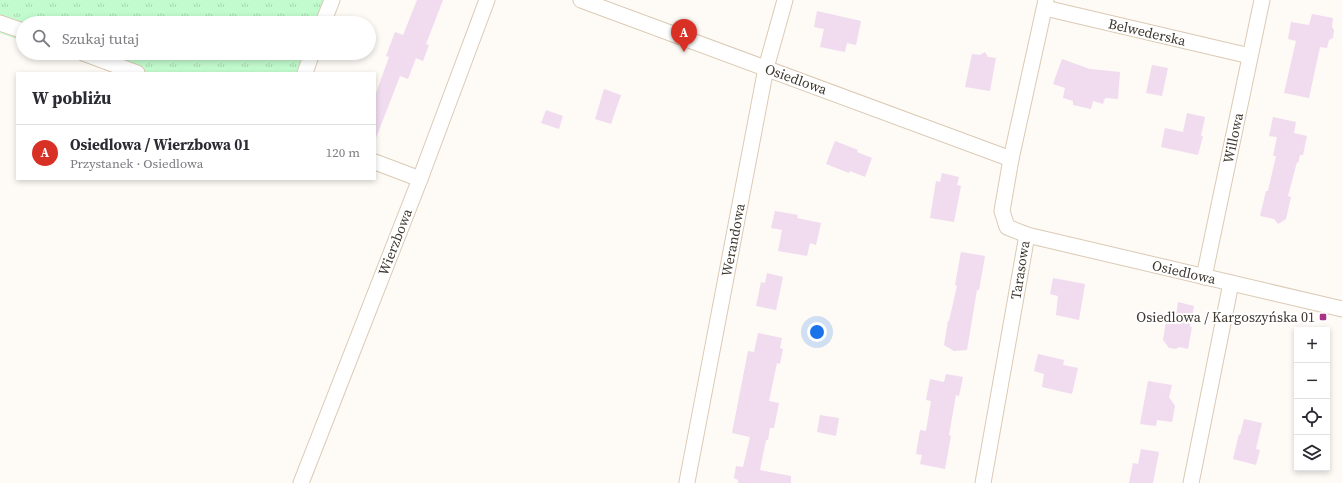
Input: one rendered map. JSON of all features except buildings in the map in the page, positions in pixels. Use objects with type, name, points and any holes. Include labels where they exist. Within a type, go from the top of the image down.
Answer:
[{"type":"street","points":[[326,16],[332,0]]},
{"type":"street","name":"Wierzbowa","points":[[301,483],[420,179],[487,0]]},
{"type":"street","name":"Osiedlowa","points":[[581,0],[1011,159]]},
{"type":"street","name":"Werandowa","points":[[687,482],[766,68],[785,0]]},
{"type":"street","name":"Willowa","points":[[1204,277],[1262,0]]},
{"type":"street","name":"Belwederska","points":[[1045,4],[1250,56]]},
{"type":"street","name":"Tarasowa","points":[[983,483],[1027,235],[1007,226],[1002,211],[1011,159],[1045,4]]},
{"type":"street","points":[[0,23],[16,29]]},
{"type":"street","points":[[102,60],[134,72]]},
{"type":"street","points":[[305,72],[310,60]]},
{"type":"street","points":[[376,162],[420,179]]},
{"type":"street","name":"Osiedlowa","points":[[1027,235],[1342,309]]},
{"type":"street","points":[[1191,483],[1231,283]]},
{"type":"green space","points":[[0,0],[332,0],[326,16],[16,16],[16,39],[0,33]]},
{"type":"green space","points":[[82,60],[310,60],[305,72],[118,72]]},
{"type":"place","name":"Osiedlowa / Wierzbowa 01","points":[[684,52]]},
{"type":"place","name":"Osiedlowa / Kargoszyńska 01","points":[[1323,317]]}]
